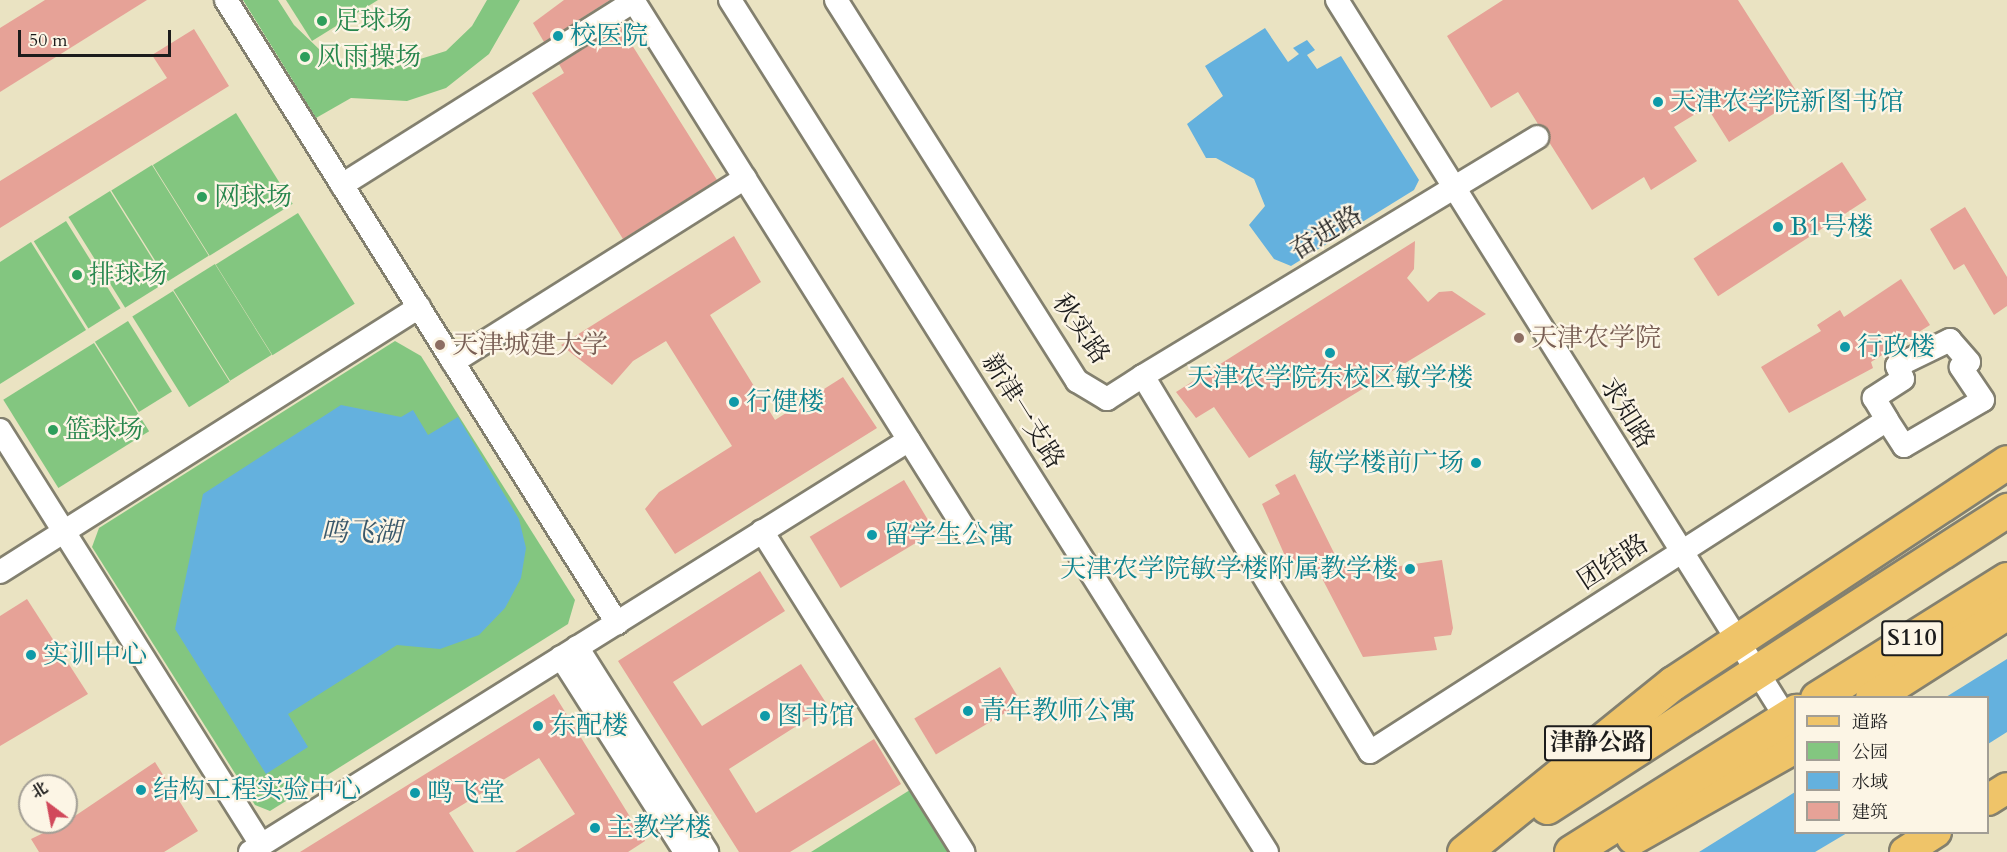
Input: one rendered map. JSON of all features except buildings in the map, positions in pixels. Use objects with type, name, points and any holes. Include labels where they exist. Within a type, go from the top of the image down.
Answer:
[{"type":"highway","name":"津静公路","points":[[1464,852],[1736,638],[2007,462]]},
{"type":"highway","points":[[1473,852],[2007,510]]},
{"type":"highway","points":[[1736,638],[1931,558]]},
{"type":"highway","name":"S110","points":[[1820,696],[2007,579]]},
{"type":"highway","points":[[1875,696],[2007,612]]},
{"type":"highway","name":"津静公路","points":[[1571,852],[1793,726]]},
{"type":"highway","points":[[1605,852],[1793,726]]},
{"type":"main road","points":[[1989,799],[2007,788]]},
{"type":"main road","points":[[1905,852],[1933,834]]},
{"type":"street","points":[[226,0],[616,622]]},
{"type":"street","points":[[342,185],[634,0],[966,531]]},
{"type":"street","name":"新津一支路","points":[[730,0],[1267,852]]},
{"type":"street","name":"秋实路","points":[[836,0],[1077,381],[1107,399],[1143,376],[1370,752]]},
{"type":"street","name":"求知路","points":[[1337,0],[1453,190],[1793,726]]},
{"type":"street","name":"奋进路","points":[[1143,376],[1537,137]]},
{"type":"street","points":[[453,362],[745,178]]},
{"type":"street","points":[[0,572],[419,307]]},
{"type":"street","points":[[1950,340],[1969,362],[1961,367],[1983,400],[1904,446],[1887,420],[1874,398],[1903,379],[1897,366],[1950,340]]},
{"type":"street","name":"团结路","points":[[1370,752],[1887,420]]},
{"type":"street","points":[[0,430],[256,848],[909,440]]},
{"type":"street","points":[[762,531],[963,852]]},
{"type":"street","points":[[569,652],[685,852]]},
{"type":"street","points":[[569,652],[707,852]]},
{"type":"green space","name":"风雨操场","points":[[243,0],[278,0],[294,25],[321,51],[352,66],[388,69],[446,51],[472,26],[487,0],[520,0],[489,54],[446,88],[407,101],[351,98],[316,118]]},
{"type":"green space","name":"风雨操场","points":[[286,0],[378,0],[312,41]]},
{"type":"green space","points":[[236,113],[293,204],[210,256],[153,165]]},
{"type":"green space","name":"网球场","points":[[152,165],[209,256],[168,281],[111,190]]},
{"type":"green space","name":"网球场","points":[[110,191],[167,282],[125,308],[68,217]]},
{"type":"green space","points":[[298,213],[355,304],[272,355],[216,264]]},
{"type":"green space","name":"排球场","points":[[66,221],[121,308],[88,328],[34,241]]},
{"type":"green space","name":"篮球场","points":[[31,242],[86,330],[0,384],[0,262]]},
{"type":"green space","name":"网球场","points":[[215,264],[272,355],[230,381],[173,290]]},
{"type":"green space","points":[[173,291],[230,382],[189,407],[132,316]]},
{"type":"green space","name":"排球场","points":[[128,321],[172,391],[139,412],[95,342]]},
{"type":"green space","name":"鸣飞湖","points":[[395,341],[421,356],[575,600],[568,624],[270,811],[255,805],[92,547],[99,528]]},
{"type":"green space","points":[[94,343],[149,431],[58,488],[3,400]]},
{"type":"green space","points":[[913,788],[954,852],[811,852]]},
{"type":"water","points":[[1265,28],[1288,62],[1299,54],[1293,48],[1307,40],[1315,50],[1307,55],[1317,69],[1341,56],[1419,180],[1414,190],[1291,266],[1274,259],[1249,225],[1265,206],[1254,179],[1216,158],[1206,158],[1187,124],[1223,96],[1205,66]]},
{"type":"water","name":"鸣飞湖","points":[[341,405],[401,417],[413,410],[428,435],[458,417],[519,519],[526,548],[521,578],[505,608],[479,635],[440,649],[397,645],[288,714],[308,747],[266,774],[175,629],[203,494]]},
{"type":"water","points":[[2007,659],[2007,732],[1989,743],[1989,696],[1948,696]]},
{"type":"water","points":[[1794,793],[1794,834],[1845,834],[1815,852],[1699,852]]},
{"type":"place","name":"足球场","points":[[322,21]]},
{"type":"place","name":"校医院","points":[[558,36]]},
{"type":"place","name":"风雨操场","points":[[305,57]]},
{"type":"place","name":"天津农学院新图书馆","points":[[1658,102]]},
{"type":"place","name":"网球场","points":[[202,197]]},
{"type":"place","name":"B1号楼","points":[[1778,227]]},
{"type":"place","name":"排球场","points":[[77,275]]},
{"type":"place","name":"天津农学院","points":[[1519,338]]},
{"type":"place","name":"天津城建大学","points":[[440,345]]},
{"type":"place","name":"行政楼","points":[[1845,347]]},
{"type":"place","name":"天津农学院东校区敏学楼","points":[[1330,353]]},
{"type":"place","name":"行健楼","points":[[734,402]]},
{"type":"place","name":"篮球场","points":[[53,430]]},
{"type":"place","name":"敏学楼前广场","points":[[1476,463]]},
{"type":"place","name":"留学生公寓","points":[[872,535]]},
{"type":"place","name":"天津农学院敏学楼附属教学楼","points":[[1410,569]]},
{"type":"place","name":"实训中心","points":[[31,655]]},
{"type":"place","name":"青年教师公寓","points":[[968,711]]},
{"type":"place","name":"图书馆","points":[[765,716]]},
{"type":"place","name":"东配楼","points":[[538,726]]},
{"type":"place","name":"结构工程实验中心","points":[[141,790]]},
{"type":"place","name":"鸣飞堂","points":[[415,793]]},
{"type":"place","name":"主教学楼","points":[[595,828]]}]
